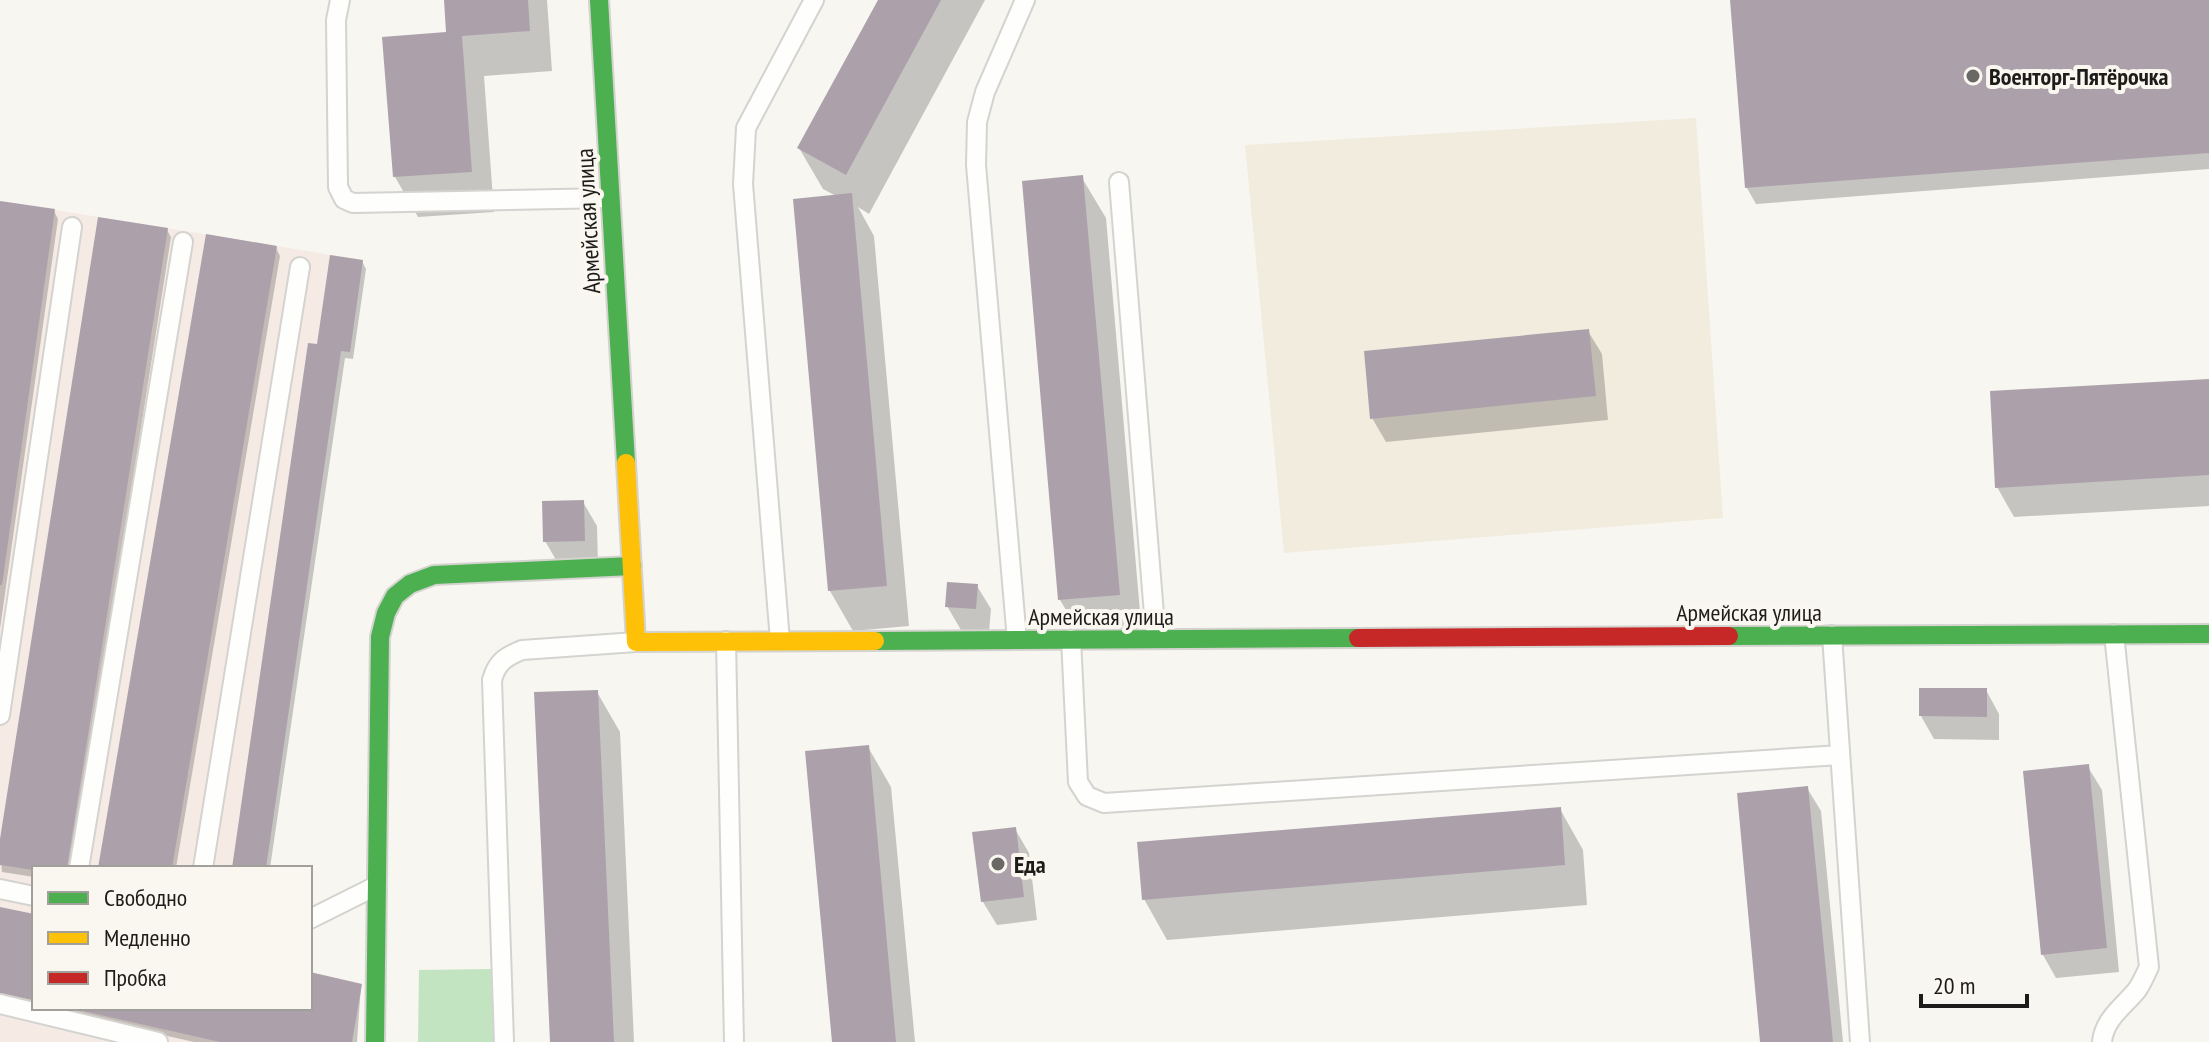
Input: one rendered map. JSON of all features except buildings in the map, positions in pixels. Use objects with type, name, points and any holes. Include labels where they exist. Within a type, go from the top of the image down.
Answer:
[{"type":"street","name":"Армейская улица","points":[[599,0],[636,642],[2209,634]]},
{"type":"street","points":[[375,1042],[380,637],[385,612],[397,592],[415,580],[434,575],[632,566]]},
{"type":"lane","points":[[340,0],[336,20],[338,187],[344,199],[353,203],[610,198]]},
{"type":"lane","points":[[780,641],[743,184],[744,151],[746,128],[814,0]]},
{"type":"lane","points":[[1017,640],[979,195],[977,122],[985,92],[1025,0]]},
{"type":"lane","points":[[1119,182],[1156,639]]},
{"type":"lane","points":[[0,715],[72,227]]},
{"type":"lane","points":[[79,866],[183,242]]},
{"type":"lane","points":[[203,866],[300,267]]},
{"type":"lane","points":[[2102,1042],[2116,1010],[2138,989],[2149,967],[2114,634]]},
{"type":"lane","points":[[1832,635],[1860,1042]]},
{"type":"lane","points":[[1071,639],[1078,782],[1087,796],[1104,803],[1840,755]]},
{"type":"lane","points":[[726,641],[734,1042]]},
{"type":"lane","points":[[504,1042],[492,680],[495,666],[505,657],[522,650],[636,642]]},
{"type":"lane","points":[[312,918],[377,886]]},
{"type":"lane","points":[[0,889],[32,896]]},
{"type":"lane","points":[[0,1004],[158,1042]]},
{"type":"shaded area","points":[[1696,118],[1723,518],[1284,553],[1245,145]]},
{"type":"shaded area","points":[[0,201],[363,260],[350,352],[341,351],[266,866],[32,866],[32,1010],[312,1010],[312,972],[362,984],[352,1042],[0,1042]]},
{"type":"green space","points":[[491,969],[494,1042],[418,1042],[419,970]]},
{"type":"traffic: fast","points":[[599,0],[626,463]]},
{"type":"traffic: fast","points":[[375,1042],[380,637],[386,613],[395,596],[410,584],[434,575],[632,566]]},
{"type":"traffic: fast","points":[[1729,636],[2209,634]]},
{"type":"traffic: fast","points":[[875,641],[1358,638]]},
{"type":"traffic: slow","points":[[626,463],[636,642],[875,641]]},
{"type":"traffic: jam","points":[[1358,638],[1729,636]]},
{"type":"place","name":"Военторг-Пятёрочка","points":[[1973,76]]},
{"type":"place","name":"Еда","points":[[998,864]]}]
